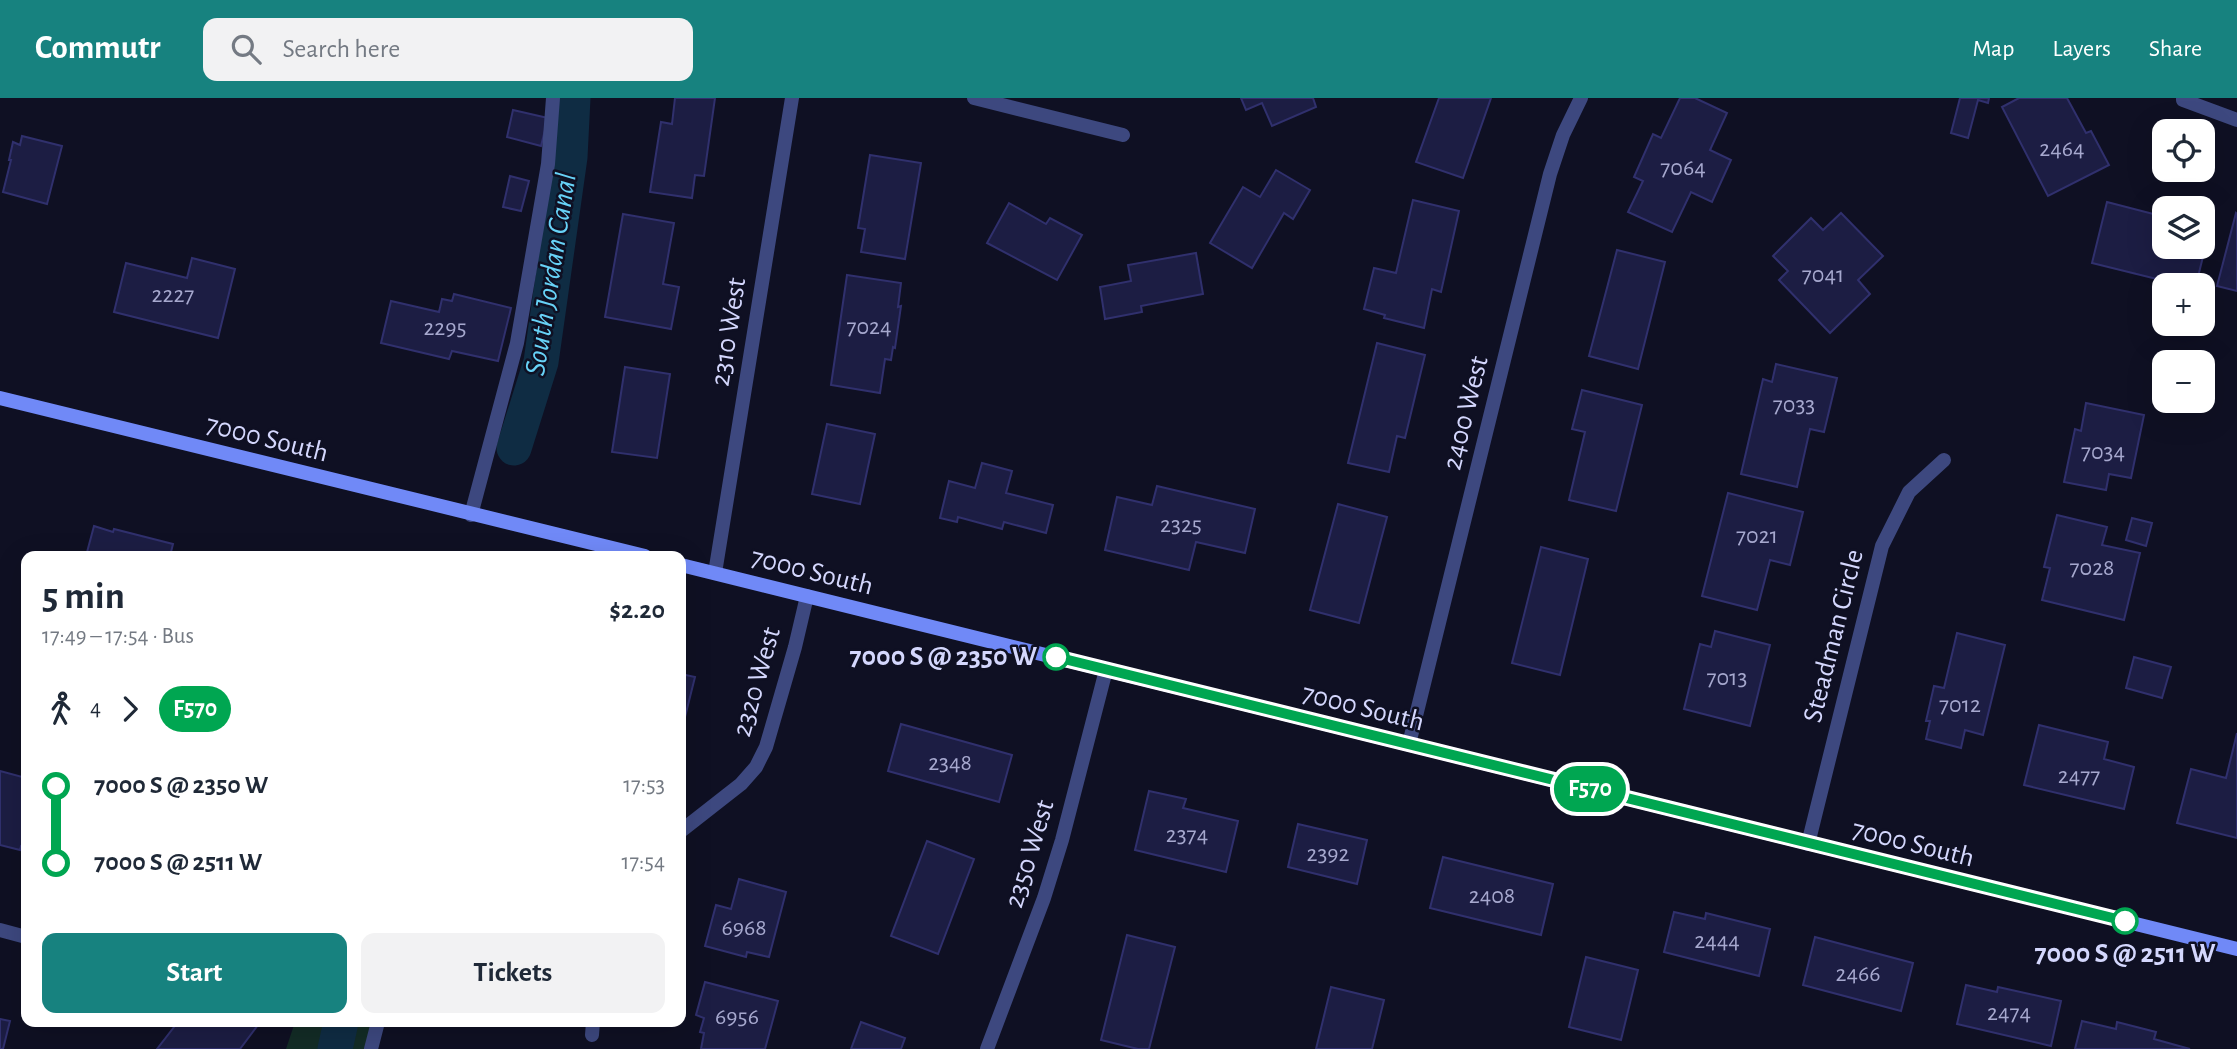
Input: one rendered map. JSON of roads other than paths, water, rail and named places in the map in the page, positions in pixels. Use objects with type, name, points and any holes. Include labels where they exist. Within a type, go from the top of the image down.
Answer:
[{"type":"main road","name":"7000 South","points":[[0,398],[624,551]]},
{"type":"main road","name":"7000 South","points":[[686,566],[2237,949]]},
{"type":"street","points":[[471,515],[517,343],[548,164],[554,98]]},
{"type":"street","name":"2310 West","points":[[715,573],[792,98]]},
{"type":"street","points":[[974,98],[1123,135]]},
{"type":"street","name":"2400 West","points":[[1409,744],[1550,174],[1563,135],[1581,98]]},
{"type":"street","points":[[2183,99],[2237,120]]},
{"type":"street","name":"Steadman Circle","points":[[1808,844],[1882,546],[1909,492],[1944,460]]},
{"type":"street","name":"2320 West","points":[[686,827],[741,784],[756,767],[766,747],[807,596]]},
{"type":"street","name":"2350 West","points":[[987,1049],[1048,886],[1106,670]]},
{"type":"street","points":[[0,930],[21,936]]},
{"type":"street","points":[[371,1049],[377,1027]]},
{"type":"waterway","name":"South Jordan Canal","points":[[514,448],[541,362],[570,157],[573,98]]},
{"type":"waterway","name":"South Jordan Canal","points":[[335,1049],[340,1027]]},
{"type":"place","name":"7000 S @ 2350 W","points":[[1056,657]]},
{"type":"place","name":"7000 S @ 2511 W","points":[[2125,921]]}]
